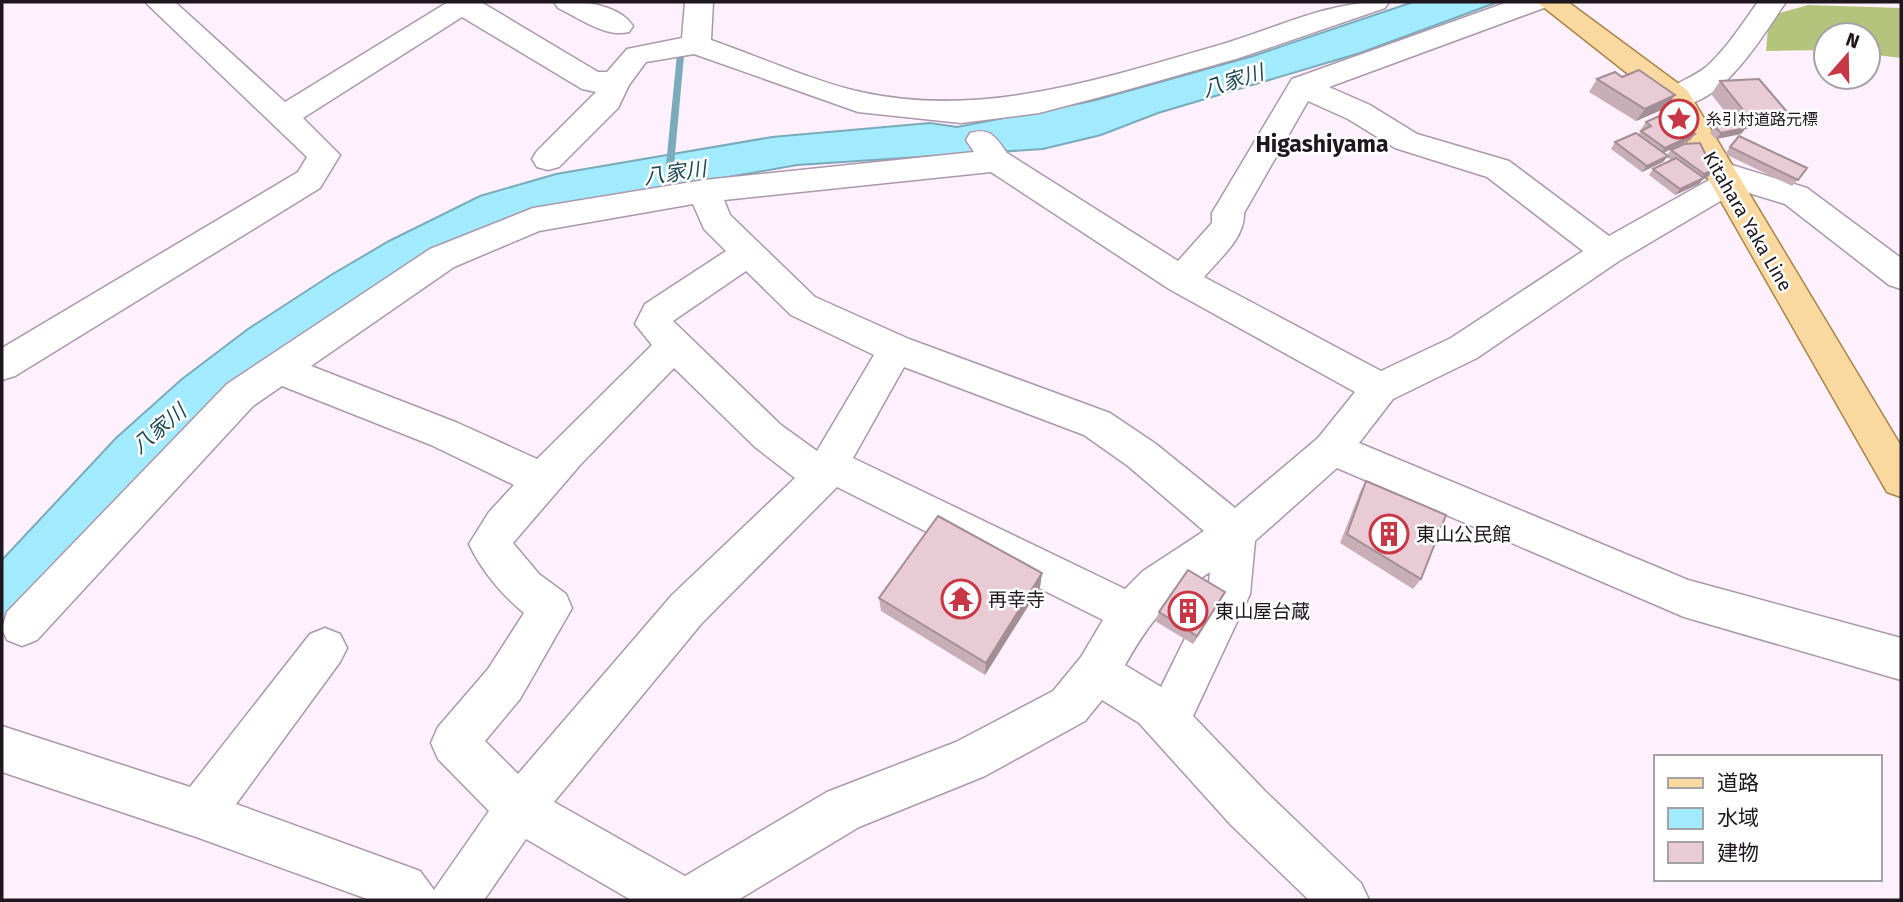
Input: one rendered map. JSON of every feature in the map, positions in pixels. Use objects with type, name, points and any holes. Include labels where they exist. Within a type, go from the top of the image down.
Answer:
[{"type":"main road","name":"Kitahara Yaka Line","points":[[1551,2],[1676,97],[1901,480]]},
{"type":"street","points":[[2,366],[309,180],[324,155],[159,2]]},
{"type":"street","points":[[568,2],[619,26]]},
{"type":"street","points":[[696,45],[699,2]]},
{"type":"street","points":[[548,159],[607,102],[615,82],[637,55],[696,45],[858,102],[961,113],[1039,103],[1109,85],[1229,51],[1375,2]]},
{"type":"street","points":[[1181,280],[1228,226],[1228,213],[1302,86],[1534,2]]},
{"type":"street","points":[[1676,97],[1695,92],[1713,80],[1772,2]]},
{"type":"street","points":[[284,116],[465,3],[592,82],[615,82]]},
{"type":"street","points":[[1302,86],[1359,112],[1406,141],[1498,169],[1607,251]]},
{"type":"street","points":[[961,113],[996,161],[1181,280],[1380,388]]},
{"type":"street","points":[[23,626],[240,395],[276,368],[442,258],[533,220],[704,191],[996,161]]},
{"type":"street","points":[[692,900],[844,809],[969,760],[1069,706],[1097,672],[1131,613],[1158,584],[1235,533],[1332,449],[1380,388],[1464,348],[1607,251],[1722,178],[1796,196],[1901,276]]},
{"type":"street","points":[[704,191],[716,221],[783,283],[803,306],[896,349],[1047,403],[1097,424],[1142,455],[1235,533]]},
{"type":"street","points":[[748,253],[657,314],[653,324],[768,436],[826,470],[1131,613]]},
{"type":"street","points":[[673,346],[503,524],[489,544],[524,587],[551,608],[504,684],[454,743],[519,808],[678,900]]},
{"type":"street","points":[[455,900],[519,808],[687,609],[826,470],[860,407],[896,349]]},
{"type":"street","points":[[276,368],[407,417],[492,454],[543,481]]},
{"type":"street","points":[[1332,449],[1684,598],[1901,659]]},
{"type":"street","points":[[1167,721],[1229,594],[1235,533]]},
{"type":"street","points":[[199,814],[325,648]]},
{"type":"street","points":[[1097,672],[1156,708],[1248,808],[1344,900]]},
{"type":"street","points":[[5,755],[199,814],[403,888],[414,900]]},
{"type":"green space","points":[[1808,5],[1901,8],[1901,58],[1882,56],[1882,21],[1812,21],[1812,50],[1766,51],[1769,16]]},
{"type":"water","name":"八家川","points":[[1413,2],[1498,2],[1360,53],[1158,113],[1101,135],[1043,149],[797,165],[604,199],[378,290],[29,602],[2,634],[2,560],[116,438],[182,379],[248,329],[389,241],[480,196],[556,174],[772,137],[930,123],[957,127],[1092,101],[1253,56]]},
{"type":"building","points":[[1639,70],[1675,95],[1645,109],[1597,79],[1615,72],[1622,77]]},
{"type":"building","points":[[1759,79],[1788,113],[1748,116],[1720,81]]},
{"type":"building","points":[[1675,109],[1684,115],[1663,124],[1676,133],[1688,128],[1695,134],[1665,148],[1641,131],[1651,126],[1646,122]]},
{"type":"building","points":[[1740,122],[1746,128],[1721,133],[1715,127]]},
{"type":"building","points":[[1636,133],[1668,156],[1647,166],[1615,142]]},
{"type":"building","points":[[1739,136],[1807,168],[1798,180],[1730,147]]},
{"type":"building","points":[[1700,143],[1713,170],[1704,174],[1671,150],[1684,144]]},
{"type":"building","points":[[1676,158],[1704,178],[1680,189],[1653,169]]},
{"type":"building","name":"東山公民館","points":[[1366,481],[1446,515],[1421,579],[1347,534]]},
{"type":"building","name":"再幸寺","points":[[938,516],[1042,573],[986,663],[879,598]]},
{"type":"building","name":"東山屋台蔵","points":[[1188,570],[1225,592],[1197,636],[1159,612]]},
{"type":"waterway","name":"八家川","points":[[670,165],[680,56]]},
{"type":"place","name":"糸引村道路元標","points":[[1679,119]]},
{"type":"place","name":"東山公民館","points":[[1389,534]]},
{"type":"place","name":"再幸寺","points":[[961,599]]},
{"type":"place","name":"東山屋台蔵","points":[[1188,611]]},
{"type":"district","name":"Higashiyama","points":[[1322,144]]}]
